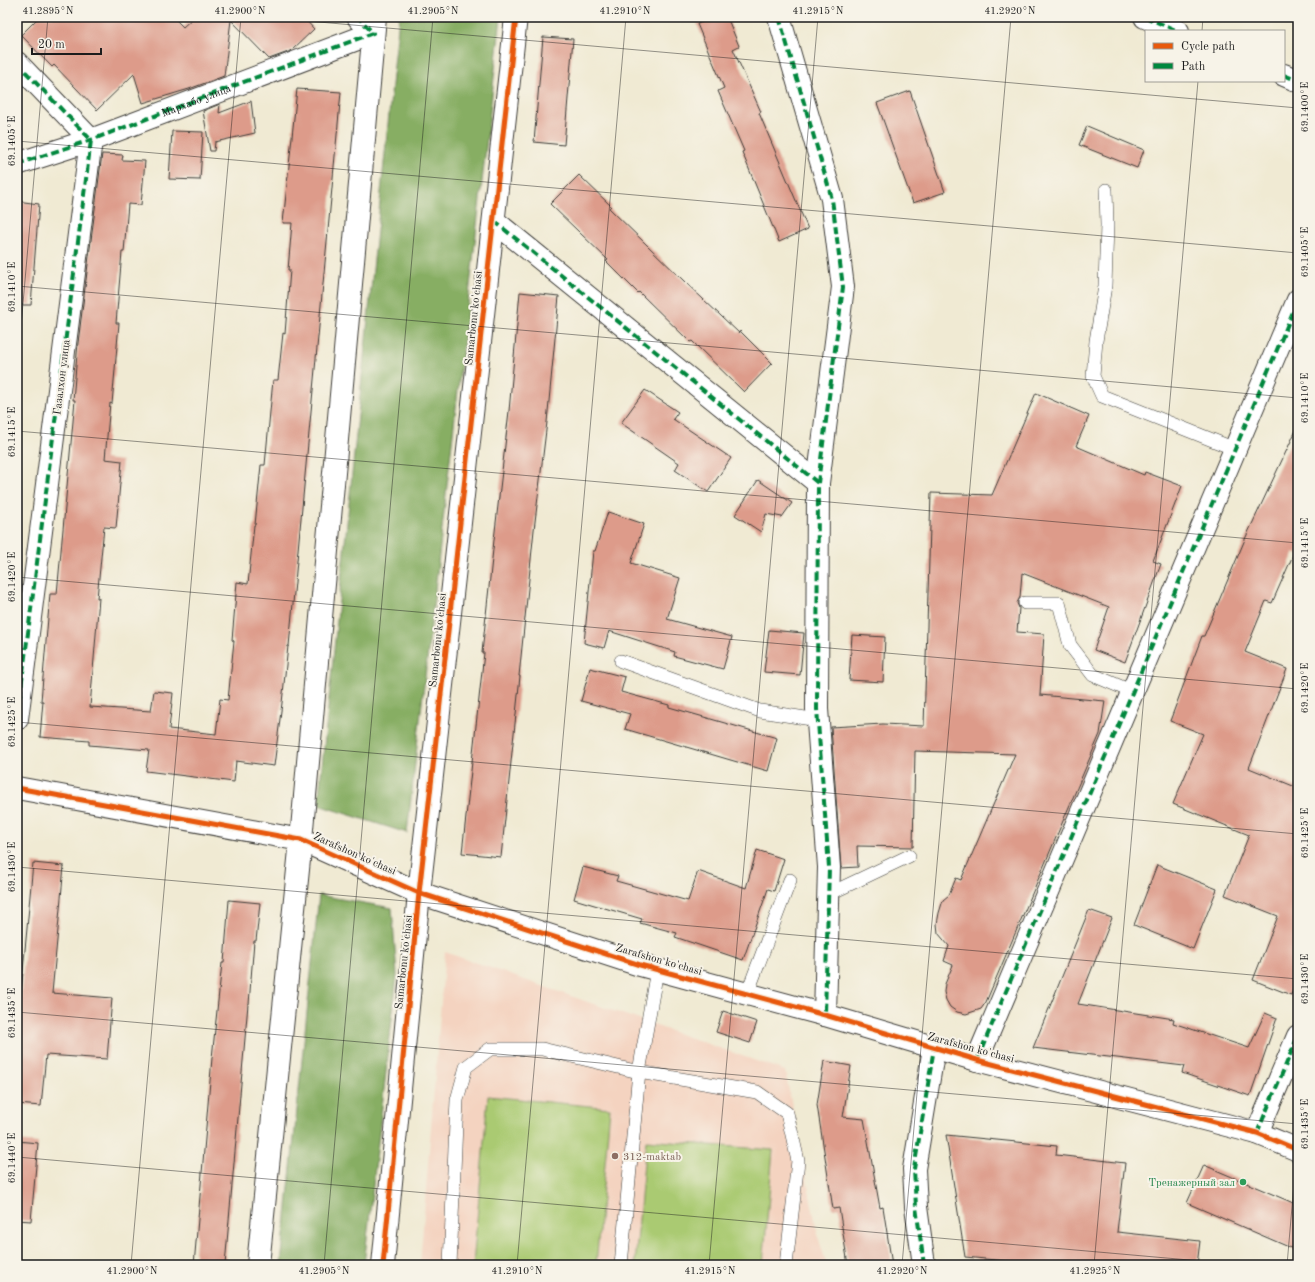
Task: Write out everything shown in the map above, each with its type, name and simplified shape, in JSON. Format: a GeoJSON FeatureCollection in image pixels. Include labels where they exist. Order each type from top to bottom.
{"type":"FeatureCollection","features":[{"type":"Feature","properties":{"kind":"street"},"geometry":{"type":"LineString","coordinates":[[258,1265],[301,840],[374,25],[358,17]]}},
{"type":"Feature","properties":{"kind":"street","name":"Samarbonu ko'chasi"},"geometry":{"type":"LineString","coordinates":[[383,1265],[419,893],[516,17]]}},
{"type":"Feature","properties":{"kind":"street"},"geometry":{"type":"LineString","coordinates":[[779,17],[832,199],[843,287],[818,483],[818,720],[829,867],[825,1015]]}},
{"type":"Feature","properties":{"kind":"street"},"geometry":{"type":"LineString","coordinates":[[1145,17],[1176,30]]}},
{"type":"Feature","properties":{"kind":"street","name":"Мархабо улица"},"geometry":{"type":"LineString","coordinates":[[17,164],[91,140],[374,25]]}},
{"type":"Feature","properties":{"kind":"street"},"geometry":{"type":"LineString","coordinates":[[17,63],[91,140]]}},
{"type":"Feature","properties":{"kind":"street"},"geometry":{"type":"LineString","coordinates":[[1285,75],[1298,81]]}},
{"type":"Feature","properties":{"kind":"street","name":"Газалхон улица"},"geometry":{"type":"LineString","coordinates":[[17,719],[91,140]]}},
{"type":"Feature","properties":{"kind":"street"},"geometry":{"type":"LineString","coordinates":[[494,222],[818,483]]}},
{"type":"Feature","properties":{"kind":"street"},"geometry":{"type":"LineString","coordinates":[[977,1060],[1298,300]]}},
{"type":"Feature","properties":{"kind":"street","name":"Zarafshon ko'chasi"},"geometry":{"type":"LineString","coordinates":[[17,788],[301,840],[419,893],[657,970],[825,1015],[977,1060],[1257,1133],[1298,1150]]}},
{"type":"Feature","properties":{"kind":"street"},"geometry":{"type":"LineString","coordinates":[[1257,1133],[1298,1036]]}},
{"type":"Feature","properties":{"kind":"street"},"geometry":{"type":"LineString","coordinates":[[924,1265],[916,1207],[914,1169],[934,1048]]}},
{"type":"Feature","properties":{"kind":"lane"},"geometry":{"type":"LineString","coordinates":[[1106,190],[1107,225],[1105,286],[1096,341],[1093,376],[1102,396],[1235,449]]}},
{"type":"Feature","properties":{"kind":"lane"},"geometry":{"type":"LineString","coordinates":[[1025,603],[1059,603],[1070,645],[1093,675],[1133,692]]}},
{"type":"Feature","properties":{"kind":"lane"},"geometry":{"type":"LineString","coordinates":[[621,661],[760,711],[818,720]]}},
{"type":"Feature","properties":{"kind":"lane"},"geometry":{"type":"LineString","coordinates":[[828,894],[909,856]]}},
{"type":"Feature","properties":{"kind":"lane"},"geometry":{"type":"LineString","coordinates":[[747,994],[790,880]]}},
{"type":"Feature","properties":{"kind":"lane"},"geometry":{"type":"LineString","coordinates":[[621,1265],[639,1072],[657,970]]}},
{"type":"Feature","properties":{"kind":"lane"},"geometry":{"type":"LineString","coordinates":[[450,1265],[457,1100],[466,1067],[490,1049],[542,1049],[639,1072],[757,1092],[788,1113],[798,1161],[786,1265]]}},
{"type":"Feature","properties":{"kind":"shaded area","name":"312-maktab"},"geometry":{"type":"Polygon","coordinates":[[[445,952],[785,1071],[819,1240],[827,1265],[420,1265],[445,952]]]}},
{"type":"Feature","properties":{"kind":"green space"},"geometry":{"type":"Polygon","coordinates":[[[399,17],[501,17],[407,833],[318,805],[399,17]]]}},
{"type":"Feature","properties":{"kind":"green space"},"geometry":{"type":"Polygon","coordinates":[[[319,895],[392,908],[397,975],[364,1265],[281,1265],[319,895]]]}},
{"type":"Feature","properties":{"kind":"green space"},"geometry":{"type":"Polygon","coordinates":[[[488,1096],[610,1108],[596,1265],[473,1265],[488,1096]]]}},
{"type":"Feature","properties":{"kind":"green space"},"geometry":{"type":"Polygon","coordinates":[[[646,1140],[773,1150],[763,1265],[635,1265],[646,1140]]]}},
{"type":"Feature","properties":{"kind":"building"},"geometry":{"type":"Polygon","coordinates":[[[39,17],[173,17],[183,27],[194,17],[303,17],[314,29],[291,51],[269,59],[231,20],[224,76],[189,89],[143,103],[134,74],[97,110],[54,65],[52,67],[21,35],[39,17]]]}},
{"type":"Feature","properties":{"kind":"building"},"geometry":{"type":"Polygon","coordinates":[[[714,17],[727,17],[739,46],[733,49],[761,112],[759,113],[808,229],[779,242],[742,152],[744,151],[718,91],[724,88],[697,24],[714,17]]]}},
{"type":"Feature","properties":{"kind":"building"},"geometry":{"type":"Polygon","coordinates":[[[543,37],[573,39],[564,145],[534,142],[543,37]]]}},
{"type":"Feature","properties":{"kind":"building"},"geometry":{"type":"Polygon","coordinates":[[[297,89],[341,92],[289,646],[274,766],[236,761],[234,782],[146,771],[149,750],[89,745],[89,741],[40,737],[43,701],[41,701],[50,594],[57,594],[75,400],[73,400],[78,343],[102,154],[123,155],[122,160],[145,161],[141,205],[128,204],[124,252],[122,252],[116,323],[119,323],[112,404],[110,403],[105,459],[122,461],[116,528],[104,527],[97,598],[99,598],[90,707],[151,711],[154,691],[173,693],[169,729],[216,734],[220,699],[228,700],[234,641],[232,640],[237,582],[248,584],[261,465],[265,465],[273,380],[278,380],[283,333],[285,334],[292,223],[283,223],[297,89]]]}},
{"type":"Feature","properties":{"kind":"building"},"geometry":{"type":"Polygon","coordinates":[[[910,91],[945,192],[913,203],[877,103],[910,91]]]}},
{"type":"Feature","properties":{"kind":"building"},"geometry":{"type":"Polygon","coordinates":[[[251,101],[255,133],[215,142],[214,151],[210,151],[203,111],[220,104],[219,113],[251,101]]]}},
{"type":"Feature","properties":{"kind":"building"},"geometry":{"type":"Polygon","coordinates":[[[1087,126],[1144,150],[1137,168],[1079,145],[1087,126]]]}},
{"type":"Feature","properties":{"kind":"building"},"geometry":{"type":"Polygon","coordinates":[[[172,131],[203,132],[200,180],[169,179],[172,131]]]}},
{"type":"Feature","properties":{"kind":"building"},"geometry":{"type":"Polygon","coordinates":[[[579,175],[611,206],[609,208],[685,282],[739,333],[740,331],[772,363],[744,392],[692,341],[690,342],[639,292],[638,293],[606,261],[608,260],[550,204],[579,175]]]}},
{"type":"Feature","properties":{"kind":"building"},"geometry":{"type":"Polygon","coordinates":[[[17,201],[39,204],[31,305],[17,305],[17,201]]]}},
{"type":"Feature","properties":{"kind":"building"},"geometry":{"type":"Polygon","coordinates":[[[520,292],[559,296],[501,857],[462,853],[484,653],[482,653],[509,411],[520,292]]]}},
{"type":"Feature","properties":{"kind":"building"},"geometry":{"type":"Polygon","coordinates":[[[645,390],[678,412],[673,419],[731,458],[708,492],[675,470],[679,463],[621,423],[645,390]]]}},
{"type":"Feature","properties":{"kind":"building"},"geometry":{"type":"Polygon","coordinates":[[[1036,393],[1089,416],[1076,446],[1144,475],[1145,472],[1182,486],[1153,561],[1161,564],[1125,662],[1094,650],[1109,607],[1022,573],[1020,597],[1017,603],[1019,608],[1017,632],[1044,634],[1040,695],[1105,701],[1100,734],[986,1002],[981,1009],[966,1014],[957,1012],[950,1007],[946,1000],[944,992],[945,984],[953,965],[944,961],[949,946],[938,933],[937,924],[939,913],[943,900],[949,895],[956,878],[961,880],[1015,754],[915,751],[913,847],[857,846],[858,867],[841,868],[831,727],[883,724],[924,726],[931,493],[992,495],[1036,393]]]}},
{"type":"Feature","properties":{"kind":"building"},"geometry":{"type":"Polygon","coordinates":[[[1298,426],[1298,555],[1294,553],[1272,603],[1266,601],[1245,652],[1287,669],[1249,768],[1298,788],[1298,978],[1291,995],[1253,980],[1278,916],[1225,895],[1249,835],[1173,804],[1203,734],[1170,721],[1202,636],[1204,636],[1246,537],[1298,426]]]}},
{"type":"Feature","properties":{"kind":"building"},"geometry":{"type":"Polygon","coordinates":[[[758,480],[792,503],[782,517],[766,514],[761,532],[735,515],[758,480]]]}},
{"type":"Feature","properties":{"kind":"building"},"geometry":{"type":"Polygon","coordinates":[[[608,512],[644,524],[631,563],[680,578],[667,619],[732,637],[723,669],[674,656],[675,652],[609,631],[604,648],[584,643],[593,551],[595,551],[608,512]]]}},
{"type":"Feature","properties":{"kind":"building"},"geometry":{"type":"Polygon","coordinates":[[[769,630],[804,633],[800,675],[764,672],[769,630]]]}},
{"type":"Feature","properties":{"kind":"building"},"geometry":{"type":"Polygon","coordinates":[[[852,635],[885,637],[883,682],[849,680],[852,635]]]}},
{"type":"Feature","properties":{"kind":"building"},"geometry":{"type":"Polygon","coordinates":[[[590,668],[625,677],[621,692],[777,738],[768,771],[625,729],[630,714],[581,701],[590,668]]]}},
{"type":"Feature","properties":{"kind":"building"},"geometry":{"type":"Polygon","coordinates":[[[757,850],[784,859],[774,891],[768,889],[743,960],[675,937],[677,933],[640,923],[642,919],[574,899],[583,867],[618,876],[616,881],[688,901],[698,871],[746,888],[757,850]]]}},
{"type":"Feature","properties":{"kind":"building"},"geometry":{"type":"Polygon","coordinates":[[[33,863],[64,866],[52,993],[112,998],[107,1059],[46,1055],[41,1106],[17,1104],[17,1037],[33,863]]]}},
{"type":"Feature","properties":{"kind":"building"},"geometry":{"type":"Polygon","coordinates":[[[1157,865],[1217,889],[1193,949],[1134,925],[1157,865]]]}},
{"type":"Feature","properties":{"kind":"building"},"geometry":{"type":"Polygon","coordinates":[[[229,900],[260,903],[256,941],[254,941],[225,1265],[194,1265],[212,1058],[222,963],[224,963],[229,900]]]}},
{"type":"Feature","properties":{"kind":"building"},"geometry":{"type":"Polygon","coordinates":[[[1089,910],[1112,918],[1078,1004],[1174,1019],[1173,1023],[1249,1048],[1265,1013],[1277,1018],[1250,1096],[1182,1073],[1184,1066],[1033,1048],[1089,910]]]}},
{"type":"Feature","properties":{"kind":"building"},"geometry":{"type":"Polygon","coordinates":[[[723,1011],[757,1022],[750,1043],[716,1032],[723,1011]]]}},
{"type":"Feature","properties":{"kind":"building"},"geometry":{"type":"Polygon","coordinates":[[[824,1061],[851,1066],[843,1117],[864,1119],[880,1208],[883,1207],[892,1265],[848,1265],[839,1208],[833,1209],[817,1105],[824,1061]]]}},
{"type":"Feature","properties":{"kind":"building"},"geometry":{"type":"Polygon","coordinates":[[[946,1135],[1057,1146],[1056,1155],[1125,1163],[1117,1232],[1200,1241],[1197,1265],[1046,1265],[965,1257],[946,1135]]]}},
{"type":"Feature","properties":{"kind":"building"},"geometry":{"type":"Polygon","coordinates":[[[17,1141],[38,1143],[31,1221],[17,1220],[17,1141]]]}},
{"type":"Feature","properties":{"kind":"building"},"geometry":{"type":"Polygon","coordinates":[[[1204,1165],[1298,1205],[1298,1251],[1187,1203],[1204,1165]]]}},
{"type":"Feature","properties":{"kind":"marked path"},"geometry":{"type":"LineString","coordinates":[[17,164],[91,140],[373,33],[358,17]]}},
{"type":"Feature","properties":{"kind":"marked path"},"geometry":{"type":"LineString","coordinates":[[779,17],[832,199],[843,287],[818,483],[817,709],[829,867],[825,1015]]}},
{"type":"Feature","properties":{"kind":"marked path"},"geometry":{"type":"LineString","coordinates":[[1145,17],[1176,30]]}},
{"type":"Feature","properties":{"kind":"marked path"},"geometry":{"type":"LineString","coordinates":[[17,63],[91,140],[17,719]]}},
{"type":"Feature","properties":{"kind":"marked path"},"geometry":{"type":"LineString","coordinates":[[1285,75],[1298,81]]}},
{"type":"Feature","properties":{"kind":"marked path"},"geometry":{"type":"LineString","coordinates":[[494,221],[818,483]]}},
{"type":"Feature","properties":{"kind":"marked path"},"geometry":{"type":"LineString","coordinates":[[977,1060],[1298,300]]}},
{"type":"Feature","properties":{"kind":"marked path"},"geometry":{"type":"LineString","coordinates":[[1257,1133],[1298,1036]]}},
{"type":"Feature","properties":{"kind":"marked path"},"geometry":{"type":"LineString","coordinates":[[924,1265],[916,1207],[914,1169],[934,1048]]}},
{"type":"Feature","properties":{"kind":"cycle path"},"geometry":{"type":"LineString","coordinates":[[383,1265],[419,893],[516,17]]}},
{"type":"Feature","properties":{"kind":"cycle path"},"geometry":{"type":"LineString","coordinates":[[17,788],[301,840],[419,893],[640,965],[825,1015],[977,1060],[1257,1133],[1298,1150]]}},
{"type":"Feature","properties":{"kind":"place","name":"312-maktab"},"geometry":{"type":"Point","coordinates":[615,1156]}},
{"type":"Feature","properties":{"kind":"place","name":"Тренажерный зал"},"geometry":{"type":"Point","coordinates":[1243,1182]}}]}
